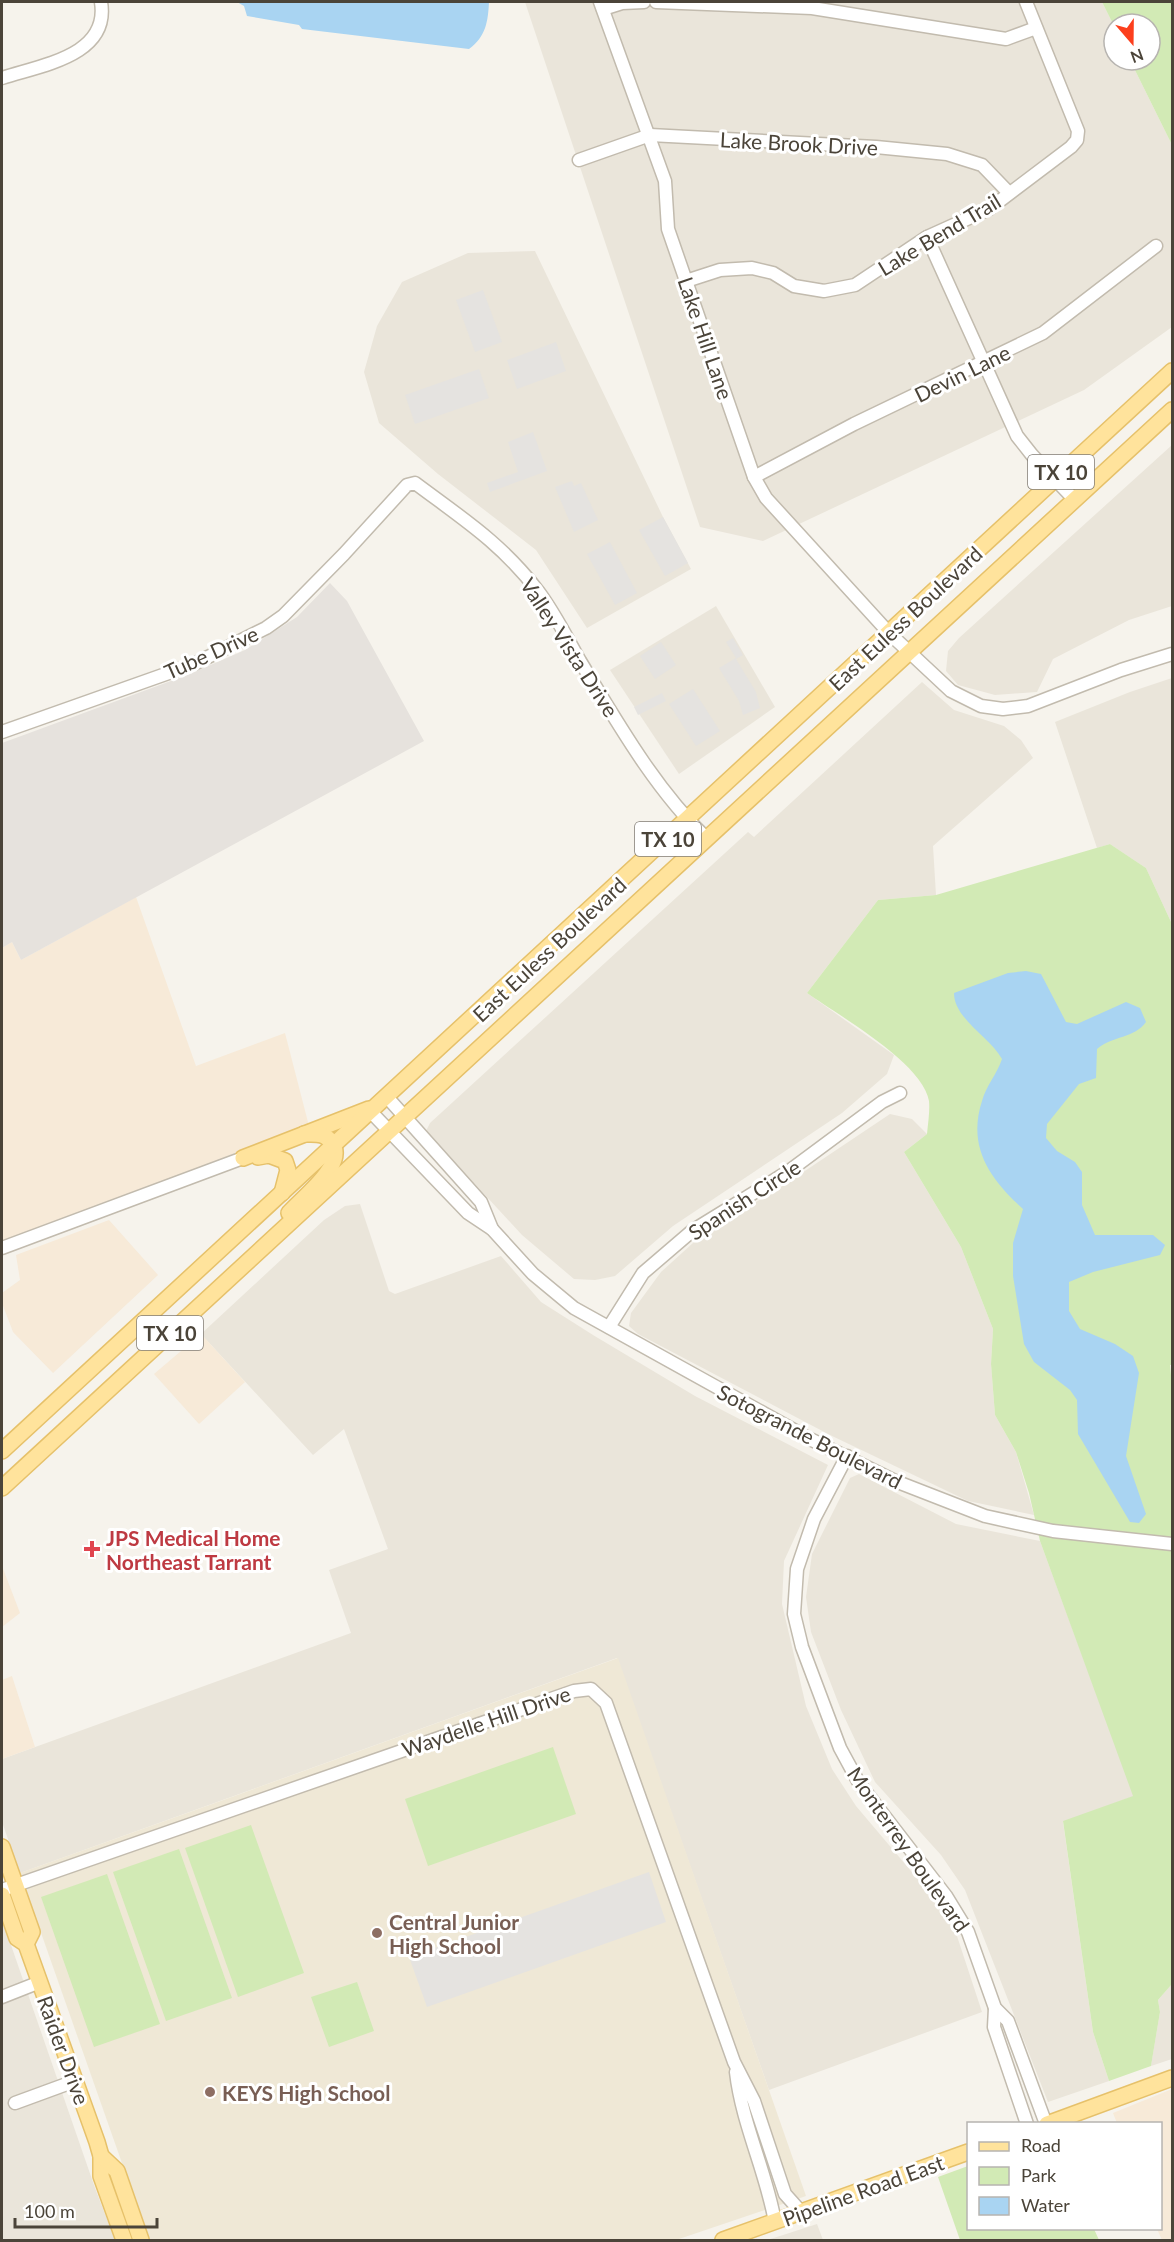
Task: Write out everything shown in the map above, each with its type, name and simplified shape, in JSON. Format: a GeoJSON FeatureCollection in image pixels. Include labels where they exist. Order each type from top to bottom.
{"type":"FeatureCollection","features":[{"type":"Feature","properties":{"kind":"main road","name":"East Euless Boulevard"},"geometry":{"type":"LineString","coordinates":[[2,1451],[890,634],[1054,478],[1173,371]]}},
{"type":"Feature","properties":{"kind":"main road","name":"East Euless Boulevard"},"geometry":{"type":"LineString","coordinates":[[2,1488],[1173,410]]}},
{"type":"Feature","properties":{"kind":"main road"},"geometry":{"type":"LineString","coordinates":[[243,1158],[379,1105]]}},
{"type":"Feature","properties":{"kind":"main road"},"geometry":{"type":"LineString","coordinates":[[260,1251],[281,1221],[330,1171],[335,1161],[334,1146],[321,1134],[304,1134]]}},
{"type":"Feature","properties":{"kind":"main road"},"geometry":{"type":"LineString","coordinates":[[243,1158],[269,1155],[285,1161],[288,1170],[282,1193]]}},
{"type":"Feature","properties":{"kind":"main road"},"geometry":{"type":"LineString","coordinates":[[117,1344],[136,1365]]}},
{"type":"Feature","properties":{"kind":"main road","name":"Raider Drive"},"geometry":{"type":"LineString","coordinates":[[2,1847],[6,1890],[32,1932],[26,1944],[102,2156],[101,2176],[124,2241]]}},
{"type":"Feature","properties":{"kind":"main road"},"geometry":{"type":"LineString","coordinates":[[1052,2122],[1173,2078]]}},
{"type":"Feature","properties":{"kind":"main road","name":"Pipeline Road East"},"geometry":{"type":"LineString","coordinates":[[723,2241],[745,2237],[776,2222],[967,2153]]}},
{"type":"Feature","properties":{"kind":"main road","name":"Raider Drive"},"geometry":{"type":"LineString","coordinates":[[102,2156],[117,2171],[141,2241]]}},
{"type":"Feature","properties":{"kind":"street"},"geometry":{"type":"LineString","coordinates":[[2,78],[74,53],[90,44],[96,35],[102,15],[101,2]]}},
{"type":"Feature","properties":{"kind":"street"},"geometry":{"type":"LineString","coordinates":[[602,5],[644,2]]}},
{"type":"Feature","properties":{"kind":"street"},"geometry":{"type":"LineString","coordinates":[[656,2],[812,8],[1006,39],[1036,28],[1026,2]]}},
{"type":"Feature","properties":{"kind":"street","name":"Lake Hill Lane"},"geometry":{"type":"LineString","coordinates":[[602,5],[665,181],[668,229],[754,477],[766,498],[890,634],[964,699],[981,706],[1003,709],[1028,706],[1121,670],[1173,654]]}},
{"type":"Feature","properties":{"kind":"street","name":"Lake Bend Trail"},"geometry":{"type":"LineString","coordinates":[[686,281],[720,270],[752,268],[772,273],[794,286],[824,291],[855,285],[927,237],[990,209],[1077,140],[1078,131],[1036,28]]}},
{"type":"Feature","properties":{"kind":"street","name":"Lake Brook Drive"},"geometry":{"type":"LineString","coordinates":[[579,160],[650,135],[876,147],[946,154],[982,165],[1009,193]]}},
{"type":"Feature","properties":{"kind":"street"},"geometry":{"type":"LineString","coordinates":[[927,237],[1017,436],[1075,500]]}},
{"type":"Feature","properties":{"kind":"street","name":"Devin Lane"},"geometry":{"type":"LineString","coordinates":[[754,477],[802,454],[854,424],[984,364],[1043,333],[1156,246]]}},
{"type":"Feature","properties":{"kind":"street","name":"Valley Vista Drive"},"geometry":{"type":"LineString","coordinates":[[407,485],[415,483],[475,525],[540,593],[609,709],[687,820],[706,839]]}},
{"type":"Feature","properties":{"kind":"street","name":"Tube Drive"},"geometry":{"type":"LineString","coordinates":[[2,732],[194,664],[266,628],[283,616],[407,485]]}},
{"type":"Feature","properties":{"kind":"street","name":"Spanish Circle"},"geometry":{"type":"LineString","coordinates":[[609,1328],[643,1273],[692,1231],[789,1171],[882,1102],[900,1093]]}},
{"type":"Feature","properties":{"kind":"street","name":"Sotogrande Boulevard"},"geometry":{"type":"LineString","coordinates":[[379,1105],[404,1119],[481,1202],[492,1229]]}},
{"type":"Feature","properties":{"kind":"street","name":"Sotogrande Boulevard"},"geometry":{"type":"LineString","coordinates":[[379,1105],[390,1132],[468,1213],[492,1229],[541,1281],[574,1308],[609,1328],[810,1439],[895,1481],[985,1516],[1033,1527],[1173,1544]]}},
{"type":"Feature","properties":{"kind":"street"},"geometry":{"type":"LineString","coordinates":[[2,1248],[243,1158]]}},
{"type":"Feature","properties":{"kind":"street","name":"Monterrey Boulevard"},"geometry":{"type":"LineString","coordinates":[[847,1456],[814,1519],[797,1569],[793,1594],[797,1631],[813,1681],[840,1748],[859,1782],[946,1896],[968,1932],[995,2008],[994,2026],[1026,2122]]}},
{"type":"Feature","properties":{"kind":"street","name":"Waydelle Hill Drive"},"geometry":{"type":"LineString","coordinates":[[6,1890],[574,1690],[591,1689],[606,1703],[734,2062],[754,2101],[785,2194],[802,2213]]}},
{"type":"Feature","properties":{"kind":"street"},"geometry":{"type":"LineString","coordinates":[[2,1996],[40,1982]]}},
{"type":"Feature","properties":{"kind":"street","name":"Monterrey Boulevard"},"geometry":{"type":"LineString","coordinates":[[995,2008],[1008,2021],[1045,2122]]}},
{"type":"Feature","properties":{"kind":"street","name":"Waydelle Hill Drive"},"geometry":{"type":"LineString","coordinates":[[734,2062],[740,2105],[771,2197],[776,2222]]}},
{"type":"Feature","properties":{"kind":"street"},"geometry":{"type":"LineString","coordinates":[[15,2103],[75,2081]]}},
{"type":"Feature","properties":{"kind":"shaded area"},"geometry":{"type":"Polygon","coordinates":[[[525,2],[1102,2],[1107,12],[1102,12],[1102,72],[1136,72],[1172,145],[1172,327],[1084,390],[763,541],[700,527],[525,2]]]}},
{"type":"Feature","properties":{"kind":"shaded area"},"geometry":{"type":"Polygon","coordinates":[[[535,251],[663,517],[691,569],[587,628],[536,550],[438,474],[379,423],[364,372],[377,326],[402,282],[468,253],[535,251]]]}},
{"type":"Feature","properties":{"kind":"shaded area"},"geometry":{"type":"Polygon","coordinates":[[[483,290],[502,342],[475,352],[456,300],[483,290]]]}},
{"type":"Feature","properties":{"kind":"shaded area"},"geometry":{"type":"Polygon","coordinates":[[[556,342],[566,371],[517,389],[507,360],[556,342]]]}},
{"type":"Feature","properties":{"kind":"shaded area"},"geometry":{"type":"Polygon","coordinates":[[[479,369],[489,398],[415,424],[405,395],[479,369]]]}},
{"type":"Feature","properties":{"kind":"shaded area"},"geometry":{"type":"Polygon","coordinates":[[[533,432],[547,471],[490,492],[487,483],[518,472],[508,442],[533,432]]]}},
{"type":"Feature","properties":{"kind":"shaded area"},"geometry":{"type":"Polygon","coordinates":[[[1172,445],[1172,606],[1129,620],[1053,659],[1037,692],[995,695],[958,685],[946,671],[948,651],[959,638],[1172,445]]]}},
{"type":"Feature","properties":{"kind":"shaded area"},"geometry":{"type":"Polygon","coordinates":[[[572,481],[574,486],[581,483],[598,520],[574,532],[555,487],[572,481]]]}},
{"type":"Feature","properties":{"kind":"shaded area"},"geometry":{"type":"Polygon","coordinates":[[[663,517],[688,563],[665,576],[639,530],[663,517]]]}},
{"type":"Feature","properties":{"kind":"shaded area"},"geometry":{"type":"Polygon","coordinates":[[[610,542],[637,593],[615,605],[587,554],[610,542]]]}},
{"type":"Feature","properties":{"kind":"shaded area"},"geometry":{"type":"Polygon","coordinates":[[[330,583],[347,601],[424,741],[21,960],[12,942],[2,948],[2,743],[190,674],[245,650],[297,617],[330,583]]]}},
{"type":"Feature","properties":{"kind":"shaded area"},"geometry":{"type":"Polygon","coordinates":[[[716,606],[775,707],[679,774],[610,670],[716,606]]]}},
{"type":"Feature","properties":{"kind":"shaded area"},"geometry":{"type":"Polygon","coordinates":[[[733,638],[743,655],[736,659],[756,692],[760,708],[743,715],[739,701],[719,668],[736,658],[726,642],[733,638]]]}},
{"type":"Feature","properties":{"kind":"shaded area"},"geometry":{"type":"Polygon","coordinates":[[[661,642],[676,665],[655,679],[640,656],[661,642]]]}},
{"type":"Feature","properties":{"kind":"shaded area"},"geometry":{"type":"Polygon","coordinates":[[[1172,678],[1172,924],[1146,868],[1110,844],[1097,848],[1055,722],[1172,678]]]}},
{"type":"Feature","properties":{"kind":"shaded area"},"geometry":{"type":"Polygon","coordinates":[[[922,682],[954,710],[1004,726],[1021,740],[1033,758],[933,846],[936,895],[878,900],[807,993],[894,1055],[887,1074],[842,1113],[673,1226],[615,1276],[595,1280],[574,1279],[522,1235],[426,1131],[430,1123],[748,832],[754,837],[922,682]]]}},
{"type":"Feature","properties":{"kind":"shaded area"},"geometry":{"type":"Polygon","coordinates":[[[693,689],[720,731],[696,746],[669,704],[693,689]]]}},
{"type":"Feature","properties":{"kind":"shaded area"},"geometry":{"type":"Polygon","coordinates":[[[662,693],[666,701],[638,715],[634,707],[662,693]]]}},
{"type":"Feature","properties":{"kind":"shaded area"},"geometry":{"type":"Polygon","coordinates":[[[136,897],[196,1066],[285,1033],[309,1126],[2,1242],[2,948],[12,942],[21,960],[136,897]]]}},
{"type":"Feature","properties":{"kind":"shaded area"},"geometry":{"type":"Polygon","coordinates":[[[890,1114],[912,1119],[927,1134],[904,1152],[961,1247],[993,1329],[991,1364],[995,1415],[1016,1452],[1034,1515],[968,1501],[830,1435],[638,1334],[629,1326],[631,1313],[661,1272],[704,1233],[778,1189],[890,1114]]]}},
{"type":"Feature","properties":{"kind":"shaded area"},"geometry":{"type":"Polygon","coordinates":[[[360,1204],[389,1291],[395,1294],[501,1256],[541,1302],[695,1396],[828,1465],[784,1561],[782,1604],[806,1706],[832,1769],[856,1806],[938,1903],[956,1933],[982,2012],[769,2090],[617,1658],[20,1873],[2,1822],[2,1759],[351,1633],[329,1570],[388,1549],[344,1429],[313,1455],[201,1334],[324,1220],[345,1206],[360,1204]]]}},
{"type":"Feature","properties":{"kind":"shaded area"},"geometry":{"type":"Polygon","coordinates":[[[109,1220],[158,1275],[53,1373],[13,1332],[2,1303],[2,1293],[20,1280],[16,1255],[109,1220]]]}},
{"type":"Feature","properties":{"kind":"shaded area"},"geometry":{"type":"Polygon","coordinates":[[[201,1334],[245,1382],[199,1424],[154,1374],[201,1334]]]}},
{"type":"Feature","properties":{"kind":"shaded area"},"geometry":{"type":"Polygon","coordinates":[[[859,1474],[956,1524],[1040,1541],[1134,1796],[1063,1822],[1093,2032],[1109,2081],[1048,2102],[965,1890],[941,1855],[875,1782],[841,1710],[811,1632],[806,1597],[812,1554],[850,1478],[859,1474]]]}},
{"type":"Feature","properties":{"kind":"shaded area"},"geometry":{"type":"Polygon","coordinates":[[[2,1566],[20,1613],[2,1627],[2,1566]]]}},
{"type":"Feature","properties":{"kind":"shaded area","name":"Central Junior High School"},"geometry":{"type":"Polygon","coordinates":[[[618,1658],[806,2196],[676,2240],[149,2240],[20,1873],[618,1658]]]}},
{"type":"Feature","properties":{"kind":"shaded area"},"geometry":{"type":"Polygon","coordinates":[[[12,1676],[35,1747],[2,1759],[2,1680],[12,1676]]]}},
{"type":"Feature","properties":{"kind":"shaded area"},"geometry":{"type":"Polygon","coordinates":[[[649,1872],[666,1922],[427,2007],[409,1957],[649,1872]]]}},
{"type":"Feature","properties":{"kind":"shaded area"},"geometry":{"type":"Polygon","coordinates":[[[2,1919],[95,2188],[115,2240],[2,2240],[2,1919]]]}},
{"type":"Feature","properties":{"kind":"shaded area"},"geometry":{"type":"Polygon","coordinates":[[[1172,1984],[1172,2059],[1151,2066],[1160,2012],[1158,2000],[1172,1984]]]}},
{"type":"Feature","properties":{"kind":"shaded area"},"geometry":{"type":"Polygon","coordinates":[[[1172,2089],[1172,2240],[1162,2240],[1157,2230],[1162,2230],[1162,2122],[1117,2122],[1113,2113],[1172,2089]]]}},
{"type":"Feature","properties":{"kind":"shaded area"},"geometry":{"type":"Polygon","coordinates":[[[817,2224],[823,2240],[767,2240],[780,2236],[817,2224]]]}},
{"type":"Feature","properties":{"kind":"green space"},"geometry":{"type":"Polygon","coordinates":[[[1102,2],[1172,2],[1172,145],[1136,72],[1162,72],[1162,12],[1107,12],[1102,2]]]}},
{"type":"Feature","properties":{"kind":"green space"},"geometry":{"type":"Polygon","coordinates":[[[1110,844],[1146,868],[1172,924],[1172,1365],[1170,1365],[1172,1385],[1172,1984],[1158,2000],[1160,2012],[1151,2066],[1109,2081],[1093,2032],[1063,1821],[1133,1796],[1040,1541],[1029,1493],[1016,1452],[995,1415],[991,1364],[993,1329],[961,1247],[904,1152],[927,1134],[929,1101],[923,1086],[912,1071],[896,1056],[807,993],[878,900],[936,895],[1110,844]]]}},
{"type":"Feature","properties":{"kind":"green space"},"geometry":{"type":"Polygon","coordinates":[[[553,1747],[576,1814],[428,1866],[405,1799],[553,1747]]]}},
{"type":"Feature","properties":{"kind":"green space"},"geometry":{"type":"Polygon","coordinates":[[[251,1825],[304,1973],[238,1997],[185,1848],[251,1825]]]}},
{"type":"Feature","properties":{"kind":"green space"},"geometry":{"type":"Polygon","coordinates":[[[179,1849],[232,1998],[166,2021],[113,1872],[179,1849]]]}},
{"type":"Feature","properties":{"kind":"green space"},"geometry":{"type":"Polygon","coordinates":[[[107,1874],[160,2024],[94,2047],[41,1897],[107,1874]]]}},
{"type":"Feature","properties":{"kind":"green space"},"geometry":{"type":"Polygon","coordinates":[[[357,1982],[374,2031],[329,2047],[311,1997],[357,1982]]]}},
{"type":"Feature","properties":{"kind":"green space"},"geometry":{"type":"Polygon","coordinates":[[[967,2166],[967,2230],[1094,2230],[1099,2240],[960,2240],[938,2177],[967,2166]]]}},
{"type":"Feature","properties":{"kind":"water"},"geometry":{"type":"Polygon","coordinates":[[[237,2],[489,2],[483,34],[469,49],[302,29],[299,25],[247,16],[244,6],[237,2]]]}},
{"type":"Feature","properties":{"kind":"water"},"geometry":{"type":"Polygon","coordinates":[[[1026,971],[1041,974],[1066,1022],[1077,1024],[1126,1002],[1140,1008],[1146,1022],[1136,1031],[1097,1049],[1096,1078],[1079,1084],[1047,1124],[1046,1138],[1057,1151],[1075,1162],[1082,1172],[1082,1205],[1095,1235],[1153,1235],[1165,1245],[1160,1255],[1093,1272],[1069,1282],[1069,1311],[1080,1329],[1115,1344],[1133,1356],[1139,1373],[1126,1456],[1146,1514],[1139,1523],[1130,1522],[1078,1434],[1077,1400],[1070,1390],[1034,1362],[1024,1344],[1013,1276],[1013,1243],[1023,1209],[1001,1186],[984,1161],[977,1133],[982,1101],[1002,1059],[966,1020],[956,1002],[954,993],[1008,973],[1026,971]]]}},
{"type":"Feature","properties":{"kind":"place","name":"JPS Medical Home Northeast Tarrant"},"geometry":{"type":"Point","coordinates":[92,1549]}},
{"type":"Feature","properties":{"kind":"place","name":"Central Junior High School"},"geometry":{"type":"Point","coordinates":[377,1933]}},
{"type":"Feature","properties":{"kind":"place","name":"KEYS High School"},"geometry":{"type":"Point","coordinates":[210,2092]}}]}
